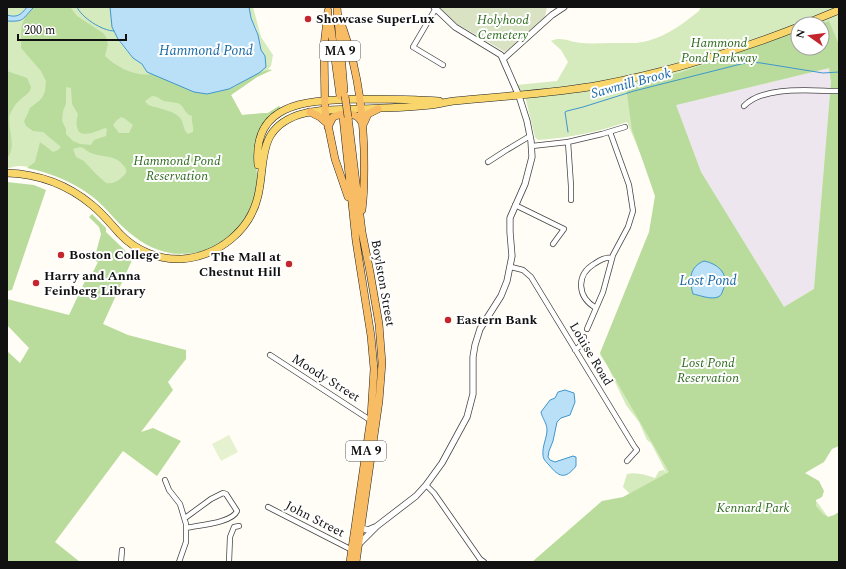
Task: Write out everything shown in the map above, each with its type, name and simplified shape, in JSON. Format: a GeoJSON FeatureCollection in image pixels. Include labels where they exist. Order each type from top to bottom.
{"type":"FeatureCollection","features":[{"type":"Feature","properties":{"kind":"highway","name":"Boylston Street"},"geometry":{"type":"LineString","coordinates":[[328,9],[343,96]]}},
{"type":"Feature","properties":{"kind":"highway"},"geometry":{"type":"LineString","coordinates":[[328,9],[324,46],[325,110],[334,154],[357,221]]}},
{"type":"Feature","properties":{"kind":"highway","name":"Boylston Street"},"geometry":{"type":"LineString","coordinates":[[337,10],[345,117],[373,357],[374,389],[351,561]]}},
{"type":"Feature","properties":{"kind":"highway"},"geometry":{"type":"LineString","coordinates":[[337,10],[351,49],[362,109],[365,182],[357,221]]}},
{"type":"Feature","properties":{"kind":"highway"},"geometry":{"type":"LineString","coordinates":[[363,128],[368,114],[378,109]]}},
{"type":"Feature","properties":{"kind":"highway"},"geometry":{"type":"LineString","coordinates":[[310,112],[320,117],[328,126]]}},
{"type":"Feature","properties":{"kind":"highway"},"geometry":{"type":"LineString","coordinates":[[328,126],[335,116],[350,114],[355,115],[360,119],[363,128]]}},
{"type":"Feature","properties":{"kind":"highway","name":"Boylston Street"},"geometry":{"type":"LineString","coordinates":[[351,561],[359,544],[379,401],[382,363],[379,324],[357,221]]}},
{"type":"Feature","properties":{"kind":"main road"},"geometry":{"type":"LineString","coordinates":[[824,16],[839,10]]}},
{"type":"Feature","properties":{"kind":"main road"},"geometry":{"type":"LineString","coordinates":[[7,173],[39,178],[72,191],[95,207],[133,246],[152,254],[175,259],[193,257],[220,248],[233,238],[246,224],[257,201],[266,144],[278,127],[289,119],[310,112],[325,110],[378,109],[429,105],[518,96],[599,85],[728,53],[790,30]]}},
{"type":"Feature","properties":{"kind":"main road"},"geometry":{"type":"LineString","coordinates":[[260,182],[258,160],[259,145],[262,134],[271,120],[292,106],[325,100],[361,99],[451,102]]}},
{"type":"Feature","properties":{"kind":"street"},"geometry":{"type":"LineString","coordinates":[[503,59],[552,15],[564,7]]}},
{"type":"Feature","properties":{"kind":"street"},"geometry":{"type":"LineString","coordinates":[[359,544],[377,526],[416,496],[426,485],[442,463],[467,417],[473,394],[473,357],[476,339],[483,324],[503,291],[511,267],[512,250],[510,222],[515,206],[525,184],[532,157],[532,146],[527,121],[503,59],[497,53],[455,27],[435,8],[413,47],[443,65]]}},
{"type":"Feature","properties":{"kind":"street"},"geometry":{"type":"LineString","coordinates":[[744,106],[752,99],[775,92],[839,91]]}},
{"type":"Feature","properties":{"kind":"street"},"geometry":{"type":"LineString","coordinates":[[532,146],[568,142],[625,128]]}},
{"type":"Feature","properties":{"kind":"street"},"geometry":{"type":"LineString","coordinates":[[587,329],[605,286],[612,258],[632,216],[633,206],[627,178],[610,132]]}},
{"type":"Feature","properties":{"kind":"street"},"geometry":{"type":"LineString","coordinates":[[488,162],[530,136]]}},
{"type":"Feature","properties":{"kind":"street"},"geometry":{"type":"LineString","coordinates":[[568,142],[571,200]]}},
{"type":"Feature","properties":{"kind":"street"},"geometry":{"type":"LineString","coordinates":[[515,206],[564,230],[553,244]]}},
{"type":"Feature","properties":{"kind":"street"},"geometry":{"type":"LineString","coordinates":[[596,308],[588,302],[583,293],[581,288],[581,278],[586,270],[603,258],[612,258]]}},
{"type":"Feature","properties":{"kind":"street","name":"Louise Road"},"geometry":{"type":"LineString","coordinates":[[511,267],[523,270],[532,278],[636,450],[627,461]]}},
{"type":"Feature","properties":{"kind":"street"},"geometry":{"type":"LineString","coordinates":[[575,350],[580,346],[584,337]]}},
{"type":"Feature","properties":{"kind":"street","name":"Moody Street"},"geometry":{"type":"LineString","coordinates":[[270,355],[370,420]]}},
{"type":"Feature","properties":{"kind":"street"},"geometry":{"type":"LineString","coordinates":[[165,480],[169,490],[180,504],[185,518],[186,542],[179,562]]}},
{"type":"Feature","properties":{"kind":"street"},"geometry":{"type":"LineString","coordinates":[[426,485],[434,493],[480,559],[484,562]]}},
{"type":"Feature","properties":{"kind":"street"},"geometry":{"type":"LineString","coordinates":[[185,518],[211,499],[223,493],[226,494],[237,511],[235,514],[224,520],[186,528]]}},
{"type":"Feature","properties":{"kind":"street","name":"John Street"},"geometry":{"type":"LineString","coordinates":[[268,507],[352,550]]}},
{"type":"Feature","properties":{"kind":"street"},"geometry":{"type":"LineString","coordinates":[[229,562],[231,532],[234,527],[239,526]]}},
{"type":"Feature","properties":{"kind":"street"},"geometry":{"type":"LineString","coordinates":[[361,528],[369,530],[377,526]]}},
{"type":"Feature","properties":{"kind":"street"},"geometry":{"type":"LineString","coordinates":[[121,562],[122,550]]}},
{"type":"Feature","properties":{"kind":"shaded area"},"geometry":{"type":"Polygon","coordinates":[[[829,68],[831,82],[814,289],[784,307],[701,172],[675,105],[829,68]]]}},
{"type":"Feature","properties":{"kind":"green space","name":"Hammond Pond Reservation"},"geometry":{"type":"Polygon","coordinates":[[[7,7],[110,7],[112,27],[120,43],[133,58],[140,62],[147,72],[164,80],[234,87],[244,80],[263,53],[260,47],[257,31],[251,18],[249,7],[253,7],[261,37],[273,55],[271,66],[268,69],[272,70],[257,77],[231,95],[242,115],[268,113],[279,106],[274,113],[256,157],[257,179],[180,255],[165,252],[143,243],[100,202],[62,178],[29,167],[19,166],[7,168],[7,7]]]}},
{"type":"Feature","properties":{"kind":"green space","name":"Hammond Pond Reservation"},"geometry":{"type":"Polygon","coordinates":[[[34,7],[70,7],[77,16],[103,33],[108,44],[105,56],[115,64],[133,73],[146,75],[152,74],[199,93],[212,93],[226,90],[267,70],[272,70],[257,77],[231,95],[242,115],[268,113],[279,106],[281,108],[275,112],[272,117],[256,156],[257,184],[254,199],[241,225],[225,240],[200,252],[187,254],[160,250],[147,245],[129,233],[93,197],[78,187],[53,175],[27,168],[35,162],[40,142],[53,152],[61,147],[43,132],[33,131],[26,126],[24,121],[30,108],[43,96],[46,81],[41,71],[21,48],[21,30],[23,22],[34,7]],[[66,87],[66,104],[63,111],[62,121],[66,129],[66,134],[73,141],[80,144],[91,145],[94,140],[106,136],[107,129],[105,128],[89,134],[78,131],[78,114],[72,104],[71,88],[66,87]],[[154,96],[145,101],[148,105],[166,110],[179,116],[186,132],[188,134],[193,132],[192,116],[186,113],[181,105],[164,101],[154,96]],[[121,117],[113,125],[119,133],[129,133],[133,125],[121,117]],[[80,147],[73,149],[76,157],[84,161],[106,183],[115,182],[122,178],[126,173],[125,168],[120,162],[113,158],[95,155],[80,147]]]}},
{"type":"Feature","properties":{"kind":"green space","name":"Holyhood Cemetery"},"geometry":{"type":"Polygon","coordinates":[[[439,7],[547,7],[545,17],[505,52],[454,22],[439,7]]]}},
{"type":"Feature","properties":{"kind":"green space"},"geometry":{"type":"Polygon","coordinates":[[[701,7],[839,7],[839,115],[798,476],[839,532],[839,562],[631,495],[623,487],[627,474],[631,473],[655,478],[659,471],[664,470],[668,476],[651,443],[647,440],[639,422],[626,405],[607,365],[600,355],[653,224],[657,201],[649,174],[627,122],[583,134],[538,140],[535,137],[524,92],[520,91],[517,85],[557,81],[568,62],[561,50],[551,41],[562,39],[581,43],[636,43],[662,36],[685,22],[699,11],[701,7]],[[829,68],[676,105],[701,172],[784,307],[814,289],[831,82],[829,68]]]}},
{"type":"Feature","properties":{"kind":"green space"},"geometry":{"type":"Polygon","coordinates":[[[830,23],[839,45],[839,446],[832,449],[824,462],[805,473],[819,481],[824,491],[822,497],[816,500],[816,506],[828,517],[839,512],[839,562],[532,562],[602,501],[623,497],[669,472],[600,353],[649,232],[655,196],[632,130],[626,86],[679,73],[790,35],[790,56],[830,56],[830,23]],[[829,68],[676,105],[701,172],[784,307],[814,289],[831,82],[829,68]],[[725,274],[698,295],[712,298],[724,288],[726,281],[725,274]]]}},
{"type":"Feature","properties":{"kind":"green space"},"geometry":{"type":"Polygon","coordinates":[[[7,71],[27,78],[31,87],[28,93],[16,104],[10,114],[9,125],[12,148],[7,158],[7,71]]]}},
{"type":"Feature","properties":{"kind":"green space"},"geometry":{"type":"Polygon","coordinates":[[[7,182],[34,185],[46,190],[12,290],[7,291],[7,182]]]}},
{"type":"Feature","properties":{"kind":"green space"},"geometry":{"type":"Polygon","coordinates":[[[92,214],[106,228],[106,232],[133,258],[103,324],[128,335],[186,350],[186,359],[168,382],[173,390],[141,432],[153,428],[181,441],[157,476],[123,451],[55,542],[80,562],[7,562],[7,351],[20,363],[29,348],[7,325],[7,299],[69,315],[86,279],[90,278],[98,262],[94,260],[101,234],[99,227],[89,217],[92,214]]]}},
{"type":"Feature","properties":{"kind":"green space"},"geometry":{"type":"Polygon","coordinates":[[[229,435],[238,452],[221,461],[212,444],[229,435]]]}},
{"type":"Feature","properties":{"kind":"water"},"geometry":{"type":"Polygon","coordinates":[[[27,7],[34,7],[23,19],[17,21],[7,21],[7,15],[18,15],[27,7]]]}},
{"type":"Feature","properties":{"kind":"water","name":"Hammond Pond"},"geometry":{"type":"Polygon","coordinates":[[[110,7],[249,7],[261,50],[265,56],[266,67],[259,73],[229,89],[207,94],[194,92],[147,72],[142,64],[133,58],[118,39],[112,27],[110,7]]]}},
{"type":"Feature","properties":{"kind":"water","name":"Lost Pond"},"geometry":{"type":"Polygon","coordinates":[[[704,261],[714,265],[722,271],[724,275],[725,285],[720,296],[718,297],[709,298],[693,294],[691,274],[695,267],[704,261]]]}},
{"type":"Feature","properties":{"kind":"water"},"geometry":{"type":"Polygon","coordinates":[[[565,390],[574,393],[575,402],[570,415],[561,418],[557,422],[548,457],[550,460],[555,462],[573,456],[576,457],[576,466],[569,473],[562,475],[556,472],[544,458],[543,448],[547,430],[541,412],[550,400],[555,398],[558,392],[565,390]]]}},
{"type":"Feature","properties":{"kind":"waterway"},"geometry":{"type":"LineString","coordinates":[[77,7],[79,11],[92,23],[104,29],[114,31]]}},
{"type":"Feature","properties":{"kind":"waterway","name":"Sawmill Brook"},"geometry":{"type":"LineString","coordinates":[[568,132],[565,112],[567,111],[634,91],[741,64],[751,62],[823,73],[839,72]]}},
{"type":"Feature","properties":{"kind":"place","name":"Showcase SuperLux"},"geometry":{"type":"Point","coordinates":[308,19]}},
{"type":"Feature","properties":{"kind":"place","name":"Boston College"},"geometry":{"type":"Point","coordinates":[61,255]}},
{"type":"Feature","properties":{"kind":"place","name":"The Mall at Chestnut Hill"},"geometry":{"type":"Point","coordinates":[289,264]}},
{"type":"Feature","properties":{"kind":"place","name":"Harry and Anna Feinberg Library"},"geometry":{"type":"Point","coordinates":[36,283]}},
{"type":"Feature","properties":{"kind":"place","name":"Eastern Bank"},"geometry":{"type":"Point","coordinates":[448,320]}},
{"type":"Feature","properties":{"kind":"park label","name":"Hammond Pond Parkway"},"geometry":{"type":"Point","coordinates":[719,50]}},
{"type":"Feature","properties":{"kind":"park label","name":"Lost Pond Reservation"},"geometry":{"type":"Point","coordinates":[708,370]}},
{"type":"Feature","properties":{"kind":"park label","name":"Kennard Park"},"geometry":{"type":"Point","coordinates":[753,508]}}]}
